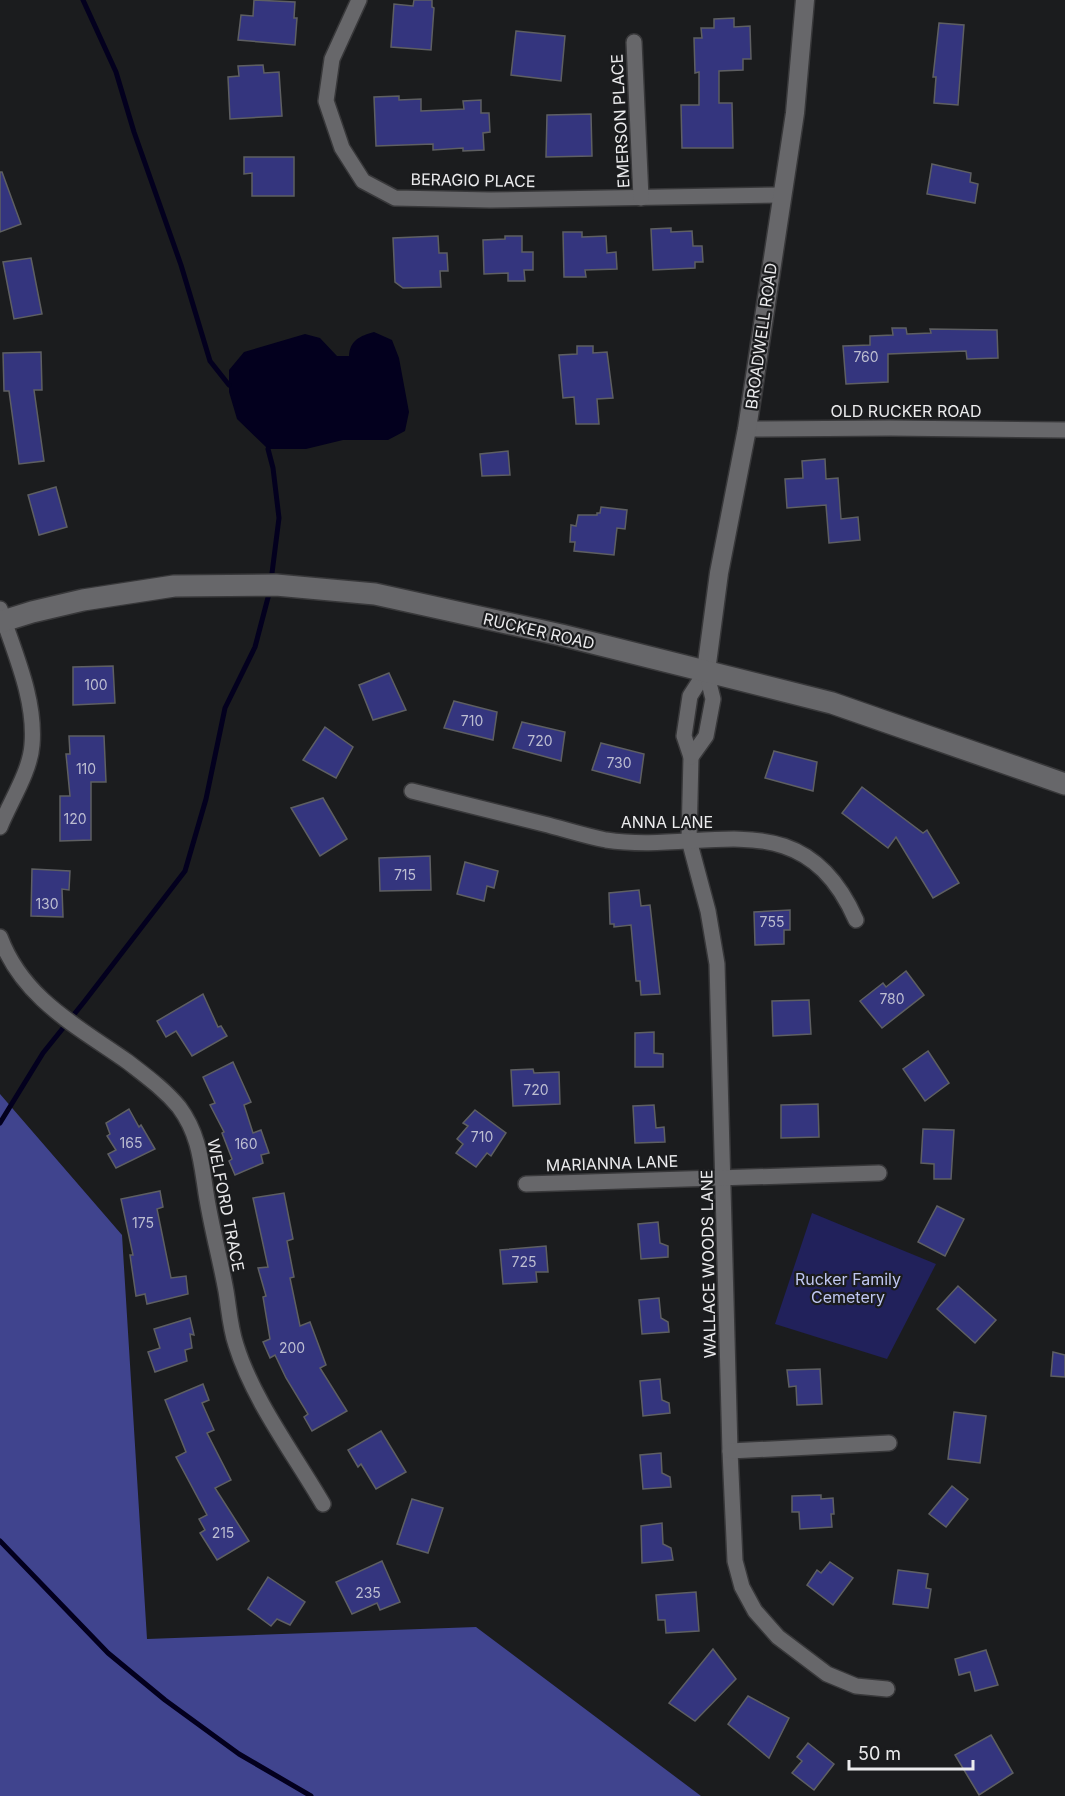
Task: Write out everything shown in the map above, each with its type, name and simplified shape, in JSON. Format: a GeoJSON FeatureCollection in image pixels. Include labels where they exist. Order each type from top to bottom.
{"type":"FeatureCollection","features":[{"type":"Feature","properties":{"kind":"main road","name":"RUCKER ROAD"},"geometry":{"type":"LineString","coordinates":[[1,617],[83,600],[174,586],[276,585],[318,587],[375,594],[706,671],[832,704],[1065,784]]}},
{"type":"Feature","properties":{"kind":"street","name":"BERAGIO PLACE"},"geometry":{"type":"LineString","coordinates":[[359,0],[332,59],[326,102],[342,147],[363,181],[395,198],[490,200],[782,195]]}},
{"type":"Feature","properties":{"kind":"street","name":"BROADWELL ROAD"},"geometry":{"type":"LineString","coordinates":[[706,671],[719,573],[747,429],[795,112],[805,0]]}},
{"type":"Feature","properties":{"kind":"street","name":"EMERSON PLACE"},"geometry":{"type":"LineString","coordinates":[[634,42],[641,198]]}},
{"type":"Feature","properties":{"kind":"street","name":"OLD RUCKER ROAD"},"geometry":{"type":"LineString","coordinates":[[747,429],[1065,430]]}},
{"type":"Feature","properties":{"kind":"street"},"geometry":{"type":"LineString","coordinates":[[0,827],[21,782],[32,746],[32,722],[28,697],[1,617]]}},
{"type":"Feature","properties":{"kind":"street"},"geometry":{"type":"LineString","coordinates":[[691,757],[706,736],[714,697],[706,671]]}},
{"type":"Feature","properties":{"kind":"street","name":"WALLACE WOODS LANE"},"geometry":{"type":"LineString","coordinates":[[706,671],[690,696],[684,736],[691,757],[689,840],[708,911],[717,964],[735,1561],[742,1587],[755,1611],[778,1637],[827,1674],[856,1686],[887,1689]]}},
{"type":"Feature","properties":{"kind":"street","name":"ANNA LANE"},"geometry":{"type":"LineString","coordinates":[[412,791],[605,840],[639,842],[752,838],[773,842],[793,850],[814,863],[833,880],[848,901],[856,920]]}},
{"type":"Feature","properties":{"kind":"street","name":"WELFORD TRACE"},"geometry":{"type":"LineString","coordinates":[[0,937],[16,971],[32,990],[50,1008],[163,1090],[180,1109],[192,1130],[201,1153],[206,1194],[229,1318],[240,1358],[262,1402],[323,1504]]}},
{"type":"Feature","properties":{"kind":"street","name":"MARIANNA LANE"},"geometry":{"type":"LineString","coordinates":[[526,1184],[879,1173]]}},
{"type":"Feature","properties":{"kind":"street"},"geometry":{"type":"LineString","coordinates":[[730,1451],[890,1443]]}},
{"type":"Feature","properties":{"kind":"green space","name":"Rucker Family Cemetery"},"geometry":{"type":"Polygon","coordinates":[[[812,1213],[936,1264],[887,1359],[775,1324],[812,1213]]]}},
{"type":"Feature","properties":{"kind":"shaded area"},"geometry":{"type":"Polygon","coordinates":[[[0,1094],[122,1235],[147,1639],[476,1627],[701,1796],[0,1796],[0,1094]]]}},
{"type":"Feature","properties":{"kind":"water"},"geometry":{"type":"Polygon","coordinates":[[[374,332],[392,340],[399,358],[409,412],[405,431],[388,440],[343,440],[306,449],[268,449],[237,419],[229,392],[229,370],[244,352],[305,334],[320,338],[337,356],[349,356],[354,342],[374,332]]]}},
{"type":"Feature","properties":{"kind":"building"},"geometry":{"type":"Polygon","coordinates":[[[254,0],[295,2],[294,18],[297,18],[295,45],[238,40],[241,15],[253,16],[254,0]]]}},
{"type":"Feature","properties":{"kind":"building"},"geometry":{"type":"Polygon","coordinates":[[[414,0],[432,0],[434,8],[431,50],[391,47],[394,4],[413,6],[414,0]]]}},
{"type":"Feature","properties":{"kind":"building"},"geometry":{"type":"Polygon","coordinates":[[[734,18],[734,27],[750,26],[751,59],[743,59],[743,70],[719,71],[719,103],[732,103],[733,148],[682,148],[681,105],[699,105],[699,72],[695,73],[694,38],[702,38],[701,28],[714,28],[714,19],[734,18]]]}},
{"type":"Feature","properties":{"kind":"building"},"geometry":{"type":"Polygon","coordinates":[[[939,23],[964,25],[958,105],[934,103],[936,77],[933,77],[939,23]]]}},
{"type":"Feature","properties":{"kind":"building"},"geometry":{"type":"Polygon","coordinates":[[[516,31],[565,36],[561,81],[511,75],[516,31]]]}},
{"type":"Feature","properties":{"kind":"building"},"geometry":{"type":"Polygon","coordinates":[[[263,65],[264,73],[279,72],[282,116],[230,119],[228,77],[239,76],[238,66],[263,65]]]}},
{"type":"Feature","properties":{"kind":"building"},"geometry":{"type":"Polygon","coordinates":[[[399,96],[399,100],[421,99],[421,111],[464,109],[463,101],[481,100],[481,113],[489,113],[490,132],[483,133],[484,150],[463,151],[463,148],[433,150],[433,144],[376,146],[374,97],[399,96]]]}},
{"type":"Feature","properties":{"kind":"building"},"geometry":{"type":"Polygon","coordinates":[[[591,114],[592,156],[546,157],[547,115],[591,114]]]}},
{"type":"Feature","properties":{"kind":"building"},"geometry":{"type":"Polygon","coordinates":[[[244,157],[294,157],[294,196],[252,196],[252,173],[244,174],[244,157]]]}},
{"type":"Feature","properties":{"kind":"building"},"geometry":{"type":"Polygon","coordinates":[[[932,164],[971,173],[970,182],[978,184],[975,203],[927,194],[932,164]]]}},
{"type":"Feature","properties":{"kind":"building"},"geometry":{"type":"Polygon","coordinates":[[[0,172],[2,172],[21,224],[0,232],[0,172]]]}},
{"type":"Feature","properties":{"kind":"building"},"geometry":{"type":"Polygon","coordinates":[[[671,228],[671,232],[692,231],[693,246],[702,246],[703,262],[695,262],[695,268],[653,270],[651,229],[671,228]]]}},
{"type":"Feature","properties":{"kind":"building"},"geometry":{"type":"Polygon","coordinates":[[[563,232],[582,232],[582,237],[606,236],[607,253],[616,252],[617,269],[585,270],[586,277],[564,277],[563,232]]]}},
{"type":"Feature","properties":{"kind":"building"},"geometry":{"type":"Polygon","coordinates":[[[438,236],[439,253],[447,253],[448,271],[440,271],[441,287],[403,288],[395,282],[393,238],[438,236]]]}},
{"type":"Feature","properties":{"kind":"building"},"geometry":{"type":"Polygon","coordinates":[[[505,236],[522,236],[522,252],[533,252],[533,270],[524,270],[525,281],[508,281],[508,273],[484,274],[483,240],[505,239],[505,236]]]}},
{"type":"Feature","properties":{"kind":"building"},"geometry":{"type":"Polygon","coordinates":[[[31,258],[42,314],[14,319],[3,262],[31,258]]]}},
{"type":"Feature","properties":{"kind":"building"},"geometry":{"type":"Polygon","coordinates":[[[892,328],[906,328],[907,334],[931,333],[930,329],[997,330],[998,358],[967,359],[966,351],[888,354],[888,382],[846,384],[843,346],[870,345],[870,336],[893,335],[892,328]]]}},
{"type":"Feature","properties":{"kind":"building"},"geometry":{"type":"Polygon","coordinates":[[[577,346],[593,346],[593,353],[607,352],[613,398],[597,399],[599,424],[576,424],[574,397],[563,398],[559,355],[577,354],[577,346]]]}},
{"type":"Feature","properties":{"kind":"building"},"geometry":{"type":"Polygon","coordinates":[[[41,352],[42,390],[34,390],[44,461],[19,464],[9,391],[4,391],[3,353],[41,352]]]}},
{"type":"Feature","properties":{"kind":"building"},"geometry":{"type":"Polygon","coordinates":[[[508,451],[510,475],[482,476],[480,454],[508,451]]]}},
{"type":"Feature","properties":{"kind":"building"},"geometry":{"type":"Polygon","coordinates":[[[825,459],[826,479],[838,478],[841,519],[858,517],[860,540],[829,543],[826,505],[787,508],[785,479],[803,478],[802,461],[825,459]]]}},
{"type":"Feature","properties":{"kind":"building"},"geometry":{"type":"Polygon","coordinates":[[[56,487],[67,527],[39,535],[28,495],[56,487]]]}},
{"type":"Feature","properties":{"kind":"building"},"geometry":{"type":"Polygon","coordinates":[[[601,507],[627,510],[625,529],[617,528],[614,555],[574,551],[575,542],[570,542],[571,525],[576,526],[578,515],[597,515],[601,507]]]}},
{"type":"Feature","properties":{"kind":"building"},"geometry":{"type":"Polygon","coordinates":[[[113,666],[115,703],[73,705],[73,667],[113,666]]]}},
{"type":"Feature","properties":{"kind":"building"},"geometry":{"type":"Polygon","coordinates":[[[389,673],[406,710],[373,720],[359,685],[389,673]]]}},
{"type":"Feature","properties":{"kind":"building"},"geometry":{"type":"Polygon","coordinates":[[[454,701],[497,712],[493,740],[444,728],[454,701]]]}},
{"type":"Feature","properties":{"kind":"building"},"geometry":{"type":"Polygon","coordinates":[[[522,722],[565,732],[561,761],[513,748],[522,722]]]}},
{"type":"Feature","properties":{"kind":"building"},"geometry":{"type":"Polygon","coordinates":[[[325,727],[353,747],[336,778],[303,760],[325,727]]]}},
{"type":"Feature","properties":{"kind":"building"},"geometry":{"type":"Polygon","coordinates":[[[69,736],[104,736],[106,782],[91,782],[91,840],[60,841],[60,796],[70,796],[66,754],[70,754],[69,736]]]}},
{"type":"Feature","properties":{"kind":"building"},"geometry":{"type":"Polygon","coordinates":[[[601,743],[644,754],[640,783],[592,770],[601,743]]]}},
{"type":"Feature","properties":{"kind":"building"},"geometry":{"type":"Polygon","coordinates":[[[774,751],[817,762],[813,791],[765,778],[774,751]]]}},
{"type":"Feature","properties":{"kind":"building"},"geometry":{"type":"Polygon","coordinates":[[[862,787],[923,833],[927,830],[959,883],[933,898],[896,837],[888,848],[842,813],[862,787]]]}},
{"type":"Feature","properties":{"kind":"building"},"geometry":{"type":"Polygon","coordinates":[[[323,798],[347,839],[320,856],[291,808],[323,798]]]}},
{"type":"Feature","properties":{"kind":"building"},"geometry":{"type":"Polygon","coordinates":[[[430,856],[431,890],[380,891],[379,858],[430,856]]]}},
{"type":"Feature","properties":{"kind":"building"},"geometry":{"type":"Polygon","coordinates":[[[465,862],[498,871],[494,888],[487,886],[484,901],[457,894],[465,862]]]}},
{"type":"Feature","properties":{"kind":"building"},"geometry":{"type":"Polygon","coordinates":[[[32,869],[70,871],[69,890],[62,889],[63,917],[31,916],[32,869]]]}},
{"type":"Feature","properties":{"kind":"building"},"geometry":{"type":"Polygon","coordinates":[[[639,890],[641,906],[650,905],[660,994],[641,995],[640,981],[636,981],[631,925],[614,927],[614,924],[610,924],[609,893],[639,890]]]}},
{"type":"Feature","properties":{"kind":"building"},"geometry":{"type":"Polygon","coordinates":[[[790,910],[790,930],[784,930],[784,944],[755,945],[754,912],[790,910]]]}},
{"type":"Feature","properties":{"kind":"building"},"geometry":{"type":"Polygon","coordinates":[[[906,971],[924,995],[882,1028],[860,1001],[883,983],[886,987],[906,971]]]}},
{"type":"Feature","properties":{"kind":"building"},"geometry":{"type":"Polygon","coordinates":[[[203,994],[218,1027],[221,1026],[227,1036],[192,1056],[176,1031],[166,1037],[157,1021],[203,994]]]}},
{"type":"Feature","properties":{"kind":"building"},"geometry":{"type":"Polygon","coordinates":[[[809,1000],[811,1034],[773,1036],[772,1001],[809,1000]]]}},
{"type":"Feature","properties":{"kind":"building"},"geometry":{"type":"Polygon","coordinates":[[[654,1032],[654,1053],[663,1054],[663,1067],[635,1067],[635,1033],[654,1032]]]}},
{"type":"Feature","properties":{"kind":"building"},"geometry":{"type":"Polygon","coordinates":[[[928,1051],[949,1083],[925,1101],[903,1069],[928,1051]]]}},
{"type":"Feature","properties":{"kind":"building"},"geometry":{"type":"Polygon","coordinates":[[[233,1062],[251,1102],[244,1105],[253,1133],[261,1130],[269,1153],[261,1155],[263,1163],[235,1175],[229,1161],[232,1159],[222,1133],[224,1132],[210,1105],[215,1103],[203,1077],[233,1062]]]}},
{"type":"Feature","properties":{"kind":"building"},"geometry":{"type":"Polygon","coordinates":[[[533,1069],[534,1073],[559,1072],[560,1104],[513,1106],[511,1070],[533,1069]]]}},
{"type":"Feature","properties":{"kind":"building"},"geometry":{"type":"Polygon","coordinates":[[[818,1104],[819,1137],[781,1138],[781,1105],[818,1104]]]}},
{"type":"Feature","properties":{"kind":"building"},"geometry":{"type":"Polygon","coordinates":[[[654,1105],[656,1128],[664,1127],[665,1142],[635,1143],[633,1106],[654,1105]]]}},
{"type":"Feature","properties":{"kind":"building"},"geometry":{"type":"Polygon","coordinates":[[[129,1109],[155,1149],[116,1168],[108,1154],[116,1150],[107,1136],[110,1134],[106,1123],[129,1109]]]}},
{"type":"Feature","properties":{"kind":"building"},"geometry":{"type":"Polygon","coordinates":[[[475,1110],[506,1133],[491,1156],[487,1153],[476,1167],[456,1153],[463,1144],[457,1139],[468,1126],[463,1123],[475,1110]]]}},
{"type":"Feature","properties":{"kind":"building"},"geometry":{"type":"Polygon","coordinates":[[[923,1129],[954,1130],[951,1179],[934,1179],[934,1164],[921,1163],[923,1129]]]}},
{"type":"Feature","properties":{"kind":"building"},"geometry":{"type":"Polygon","coordinates":[[[160,1191],[163,1207],[157,1209],[171,1278],[186,1276],[188,1294],[147,1304],[145,1294],[136,1296],[130,1255],[133,1255],[121,1199],[160,1191]]]}},
{"type":"Feature","properties":{"kind":"building"},"geometry":{"type":"Polygon","coordinates":[[[284,1193],[293,1239],[287,1241],[294,1277],[290,1278],[300,1326],[310,1322],[326,1365],[320,1368],[347,1411],[312,1431],[304,1417],[308,1414],[275,1355],[270,1358],[263,1342],[270,1339],[263,1297],[266,1296],[258,1268],[268,1267],[253,1198],[284,1193]]]}},
{"type":"Feature","properties":{"kind":"building"},"geometry":{"type":"Polygon","coordinates":[[[937,1206],[964,1219],[945,1256],[918,1242],[937,1206]]]}},
{"type":"Feature","properties":{"kind":"building"},"geometry":{"type":"Polygon","coordinates":[[[658,1222],[660,1243],[668,1246],[668,1257],[641,1259],[638,1224],[658,1222]]]}},
{"type":"Feature","properties":{"kind":"building"},"geometry":{"type":"Polygon","coordinates":[[[546,1246],[548,1272],[536,1272],[537,1282],[503,1284],[500,1250],[546,1246]]]}},
{"type":"Feature","properties":{"kind":"building"},"geometry":{"type":"Polygon","coordinates":[[[958,1286],[996,1320],[975,1343],[937,1309],[958,1286]]]}},
{"type":"Feature","properties":{"kind":"building"},"geometry":{"type":"Polygon","coordinates":[[[659,1298],[661,1318],[668,1322],[669,1332],[642,1334],[639,1300],[659,1298]]]}},
{"type":"Feature","properties":{"kind":"building"},"geometry":{"type":"Polygon","coordinates":[[[190,1318],[194,1335],[190,1334],[192,1348],[185,1350],[187,1361],[155,1372],[148,1352],[160,1348],[154,1329],[190,1318]]]}},
{"type":"Feature","properties":{"kind":"building"},"geometry":{"type":"Polygon","coordinates":[[[1053,1352],[1065,1355],[1065,1377],[1051,1376],[1053,1352]]]}},
{"type":"Feature","properties":{"kind":"building"},"geometry":{"type":"Polygon","coordinates":[[[820,1369],[822,1404],[797,1405],[796,1386],[789,1387],[787,1370],[820,1369]]]}},
{"type":"Feature","properties":{"kind":"building"},"geometry":{"type":"Polygon","coordinates":[[[660,1379],[662,1400],[669,1403],[670,1413],[643,1416],[640,1381],[660,1379]]]}},
{"type":"Feature","properties":{"kind":"building"},"geometry":{"type":"Polygon","coordinates":[[[203,1384],[209,1400],[202,1403],[214,1430],[207,1433],[231,1480],[215,1488],[249,1541],[217,1560],[200,1533],[205,1530],[199,1519],[207,1515],[176,1457],[186,1452],[165,1400],[203,1384]]]}},
{"type":"Feature","properties":{"kind":"building"},"geometry":{"type":"Polygon","coordinates":[[[954,1412],[986,1416],[980,1463],[948,1459],[954,1412]]]}},
{"type":"Feature","properties":{"kind":"building"},"geometry":{"type":"Polygon","coordinates":[[[381,1431],[406,1472],[376,1489],[361,1464],[358,1467],[348,1450],[381,1431]]]}},
{"type":"Feature","properties":{"kind":"building"},"geometry":{"type":"Polygon","coordinates":[[[661,1453],[662,1473],[670,1477],[671,1487],[643,1489],[640,1455],[661,1453]]]}},
{"type":"Feature","properties":{"kind":"building"},"geometry":{"type":"Polygon","coordinates":[[[952,1486],[968,1499],[946,1527],[929,1514],[952,1486]]]}},
{"type":"Feature","properties":{"kind":"building"},"geometry":{"type":"Polygon","coordinates":[[[821,1495],[821,1499],[833,1498],[832,1527],[800,1529],[799,1512],[792,1512],[792,1496],[821,1495]]]}},
{"type":"Feature","properties":{"kind":"building"},"geometry":{"type":"Polygon","coordinates":[[[412,1499],[443,1508],[428,1553],[397,1544],[412,1499]]]}},
{"type":"Feature","properties":{"kind":"building"},"geometry":{"type":"Polygon","coordinates":[[[662,1523],[663,1544],[671,1548],[673,1560],[642,1563],[641,1526],[662,1523]]]}},
{"type":"Feature","properties":{"kind":"building"},"geometry":{"type":"Polygon","coordinates":[[[382,1561],[400,1602],[380,1610],[377,1603],[352,1614],[336,1582],[382,1561]]]}},
{"type":"Feature","properties":{"kind":"building"},"geometry":{"type":"Polygon","coordinates":[[[830,1562],[853,1578],[833,1605],[807,1585],[817,1570],[821,1573],[830,1562]]]}},
{"type":"Feature","properties":{"kind":"building"},"geometry":{"type":"Polygon","coordinates":[[[898,1570],[928,1574],[926,1588],[931,1589],[928,1608],[893,1604],[898,1570]]]}},
{"type":"Feature","properties":{"kind":"building"},"geometry":{"type":"Polygon","coordinates":[[[268,1577],[305,1602],[290,1625],[277,1619],[271,1626],[248,1609],[268,1577]]]}},
{"type":"Feature","properties":{"kind":"building"},"geometry":{"type":"Polygon","coordinates":[[[696,1592],[699,1631],[666,1633],[665,1620],[658,1620],[656,1595],[696,1592]]]}},
{"type":"Feature","properties":{"kind":"building"},"geometry":{"type":"Polygon","coordinates":[[[713,1649],[736,1679],[695,1721],[669,1703],[713,1649]]]}},
{"type":"Feature","properties":{"kind":"building"},"geometry":{"type":"Polygon","coordinates":[[[986,1650],[998,1685],[975,1691],[970,1672],[959,1675],[955,1659],[986,1650]]]}},
{"type":"Feature","properties":{"kind":"building"},"geometry":{"type":"Polygon","coordinates":[[[748,1696],[789,1718],[769,1758],[728,1724],[748,1696]]]}},
{"type":"Feature","properties":{"kind":"building"},"geometry":{"type":"Polygon","coordinates":[[[991,1735],[1013,1773],[979,1795],[955,1755],[991,1735]]]}},
{"type":"Feature","properties":{"kind":"building"},"geometry":{"type":"Polygon","coordinates":[[[808,1743],[834,1764],[814,1790],[792,1773],[802,1761],[797,1757],[808,1743]]]}},
{"type":"Feature","properties":{"kind":"waterway"},"geometry":{"type":"LineString","coordinates":[[83,0],[116,72],[134,132],[181,265],[210,361],[229,385]]}},
{"type":"Feature","properties":{"kind":"waterway"},"geometry":{"type":"LineString","coordinates":[[268,449],[273,468],[279,518],[271,581]]}},
{"type":"Feature","properties":{"kind":"waterway"},"geometry":{"type":"LineString","coordinates":[[0,1123],[43,1053],[185,871],[206,799],[225,708],[255,647],[270,590]]}},
{"type":"Feature","properties":{"kind":"waterway"},"geometry":{"type":"LineString","coordinates":[[0,1541],[108,1653],[165,1700],[239,1754],[311,1796]]}}]}
